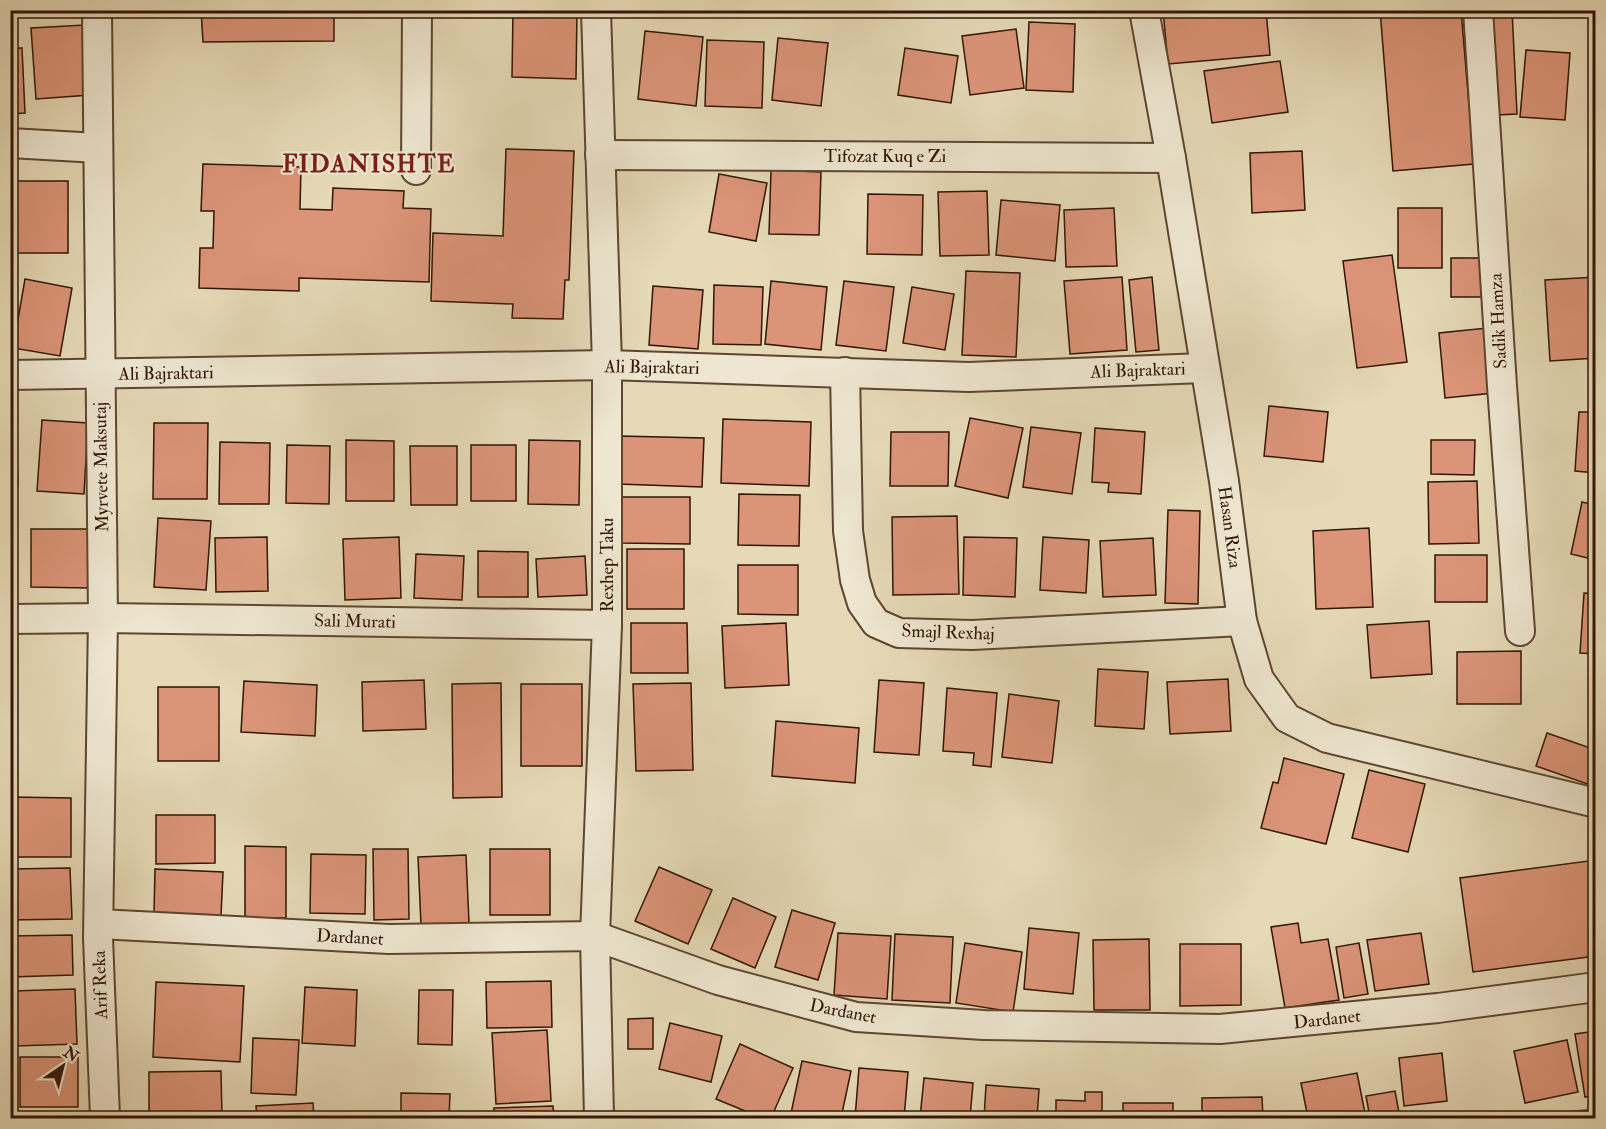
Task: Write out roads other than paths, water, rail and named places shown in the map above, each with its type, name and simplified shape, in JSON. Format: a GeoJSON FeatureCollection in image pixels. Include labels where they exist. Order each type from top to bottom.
{"type":"FeatureCollection","features":[{"type":"Feature","properties":{"kind":"street","name":"Myrvete Maksutaj"},"geometry":{"type":"LineString","coordinates":[[97,10],[103,618],[99,924]]}},
{"type":"Feature","properties":{"kind":"street"},"geometry":{"type":"LineString","coordinates":[[416,170],[417,10]]}},
{"type":"Feature","properties":{"kind":"street","name":"Rexhep Taku"},"geometry":{"type":"LineString","coordinates":[[596,10],[607,365],[607,625],[595,936],[599,1119]]}},
{"type":"Feature","properties":{"kind":"street","name":"Hasan Riza"},"geometry":{"type":"LineString","coordinates":[[1144,10],[1224,482],[1242,621],[1259,679],[1287,718],[1327,738],[1596,803]]}},
{"type":"Feature","properties":{"kind":"street","name":"Sadik Hamza"},"geometry":{"type":"LineString","coordinates":[[1478,10],[1520,631]]}},
{"type":"Feature","properties":{"kind":"street"},"geometry":{"type":"LineString","coordinates":[[10,143],[98,148]]}},
{"type":"Feature","properties":{"kind":"street","name":"Tifozat Kuq e Zi"},"geometry":{"type":"LineString","coordinates":[[600,155],[1170,158]]}},
{"type":"Feature","properties":{"kind":"street","name":"Ali Bajraktari"},"geometry":{"type":"LineString","coordinates":[[10,375],[607,365],[969,376],[1204,368]]}},
{"type":"Feature","properties":{"kind":"street","name":"Smajl Rexhaj"},"geometry":{"type":"LineString","coordinates":[[845,372],[849,531],[855,579],[862,603],[876,623],[899,633],[972,635],[1242,621]]}},
{"type":"Feature","properties":{"kind":"street","name":"Sali Murati"},"geometry":{"type":"LineString","coordinates":[[10,619],[103,618],[607,625]]}},
{"type":"Feature","properties":{"kind":"street","name":"Dardanet"},"geometry":{"type":"LineString","coordinates":[[99,924],[389,939],[595,936],[718,980],[856,1017],[984,1025],[1220,1029],[1438,1008],[1596,987]]}},
{"type":"Feature","properties":{"kind":"street","name":"Arif Reka"},"geometry":{"type":"LineString","coordinates":[[99,924],[105,1119]]}},
{"type":"Feature","properties":{"kind":"waterway"},"geometry":{"type":"LineString","coordinates":[[1553,1118],[1596,1112]]}},
{"type":"Feature","properties":{"kind":"district","name":"FIDANISHTE"},"geometry":{"type":"Point","coordinates":[369,164]}}]}
